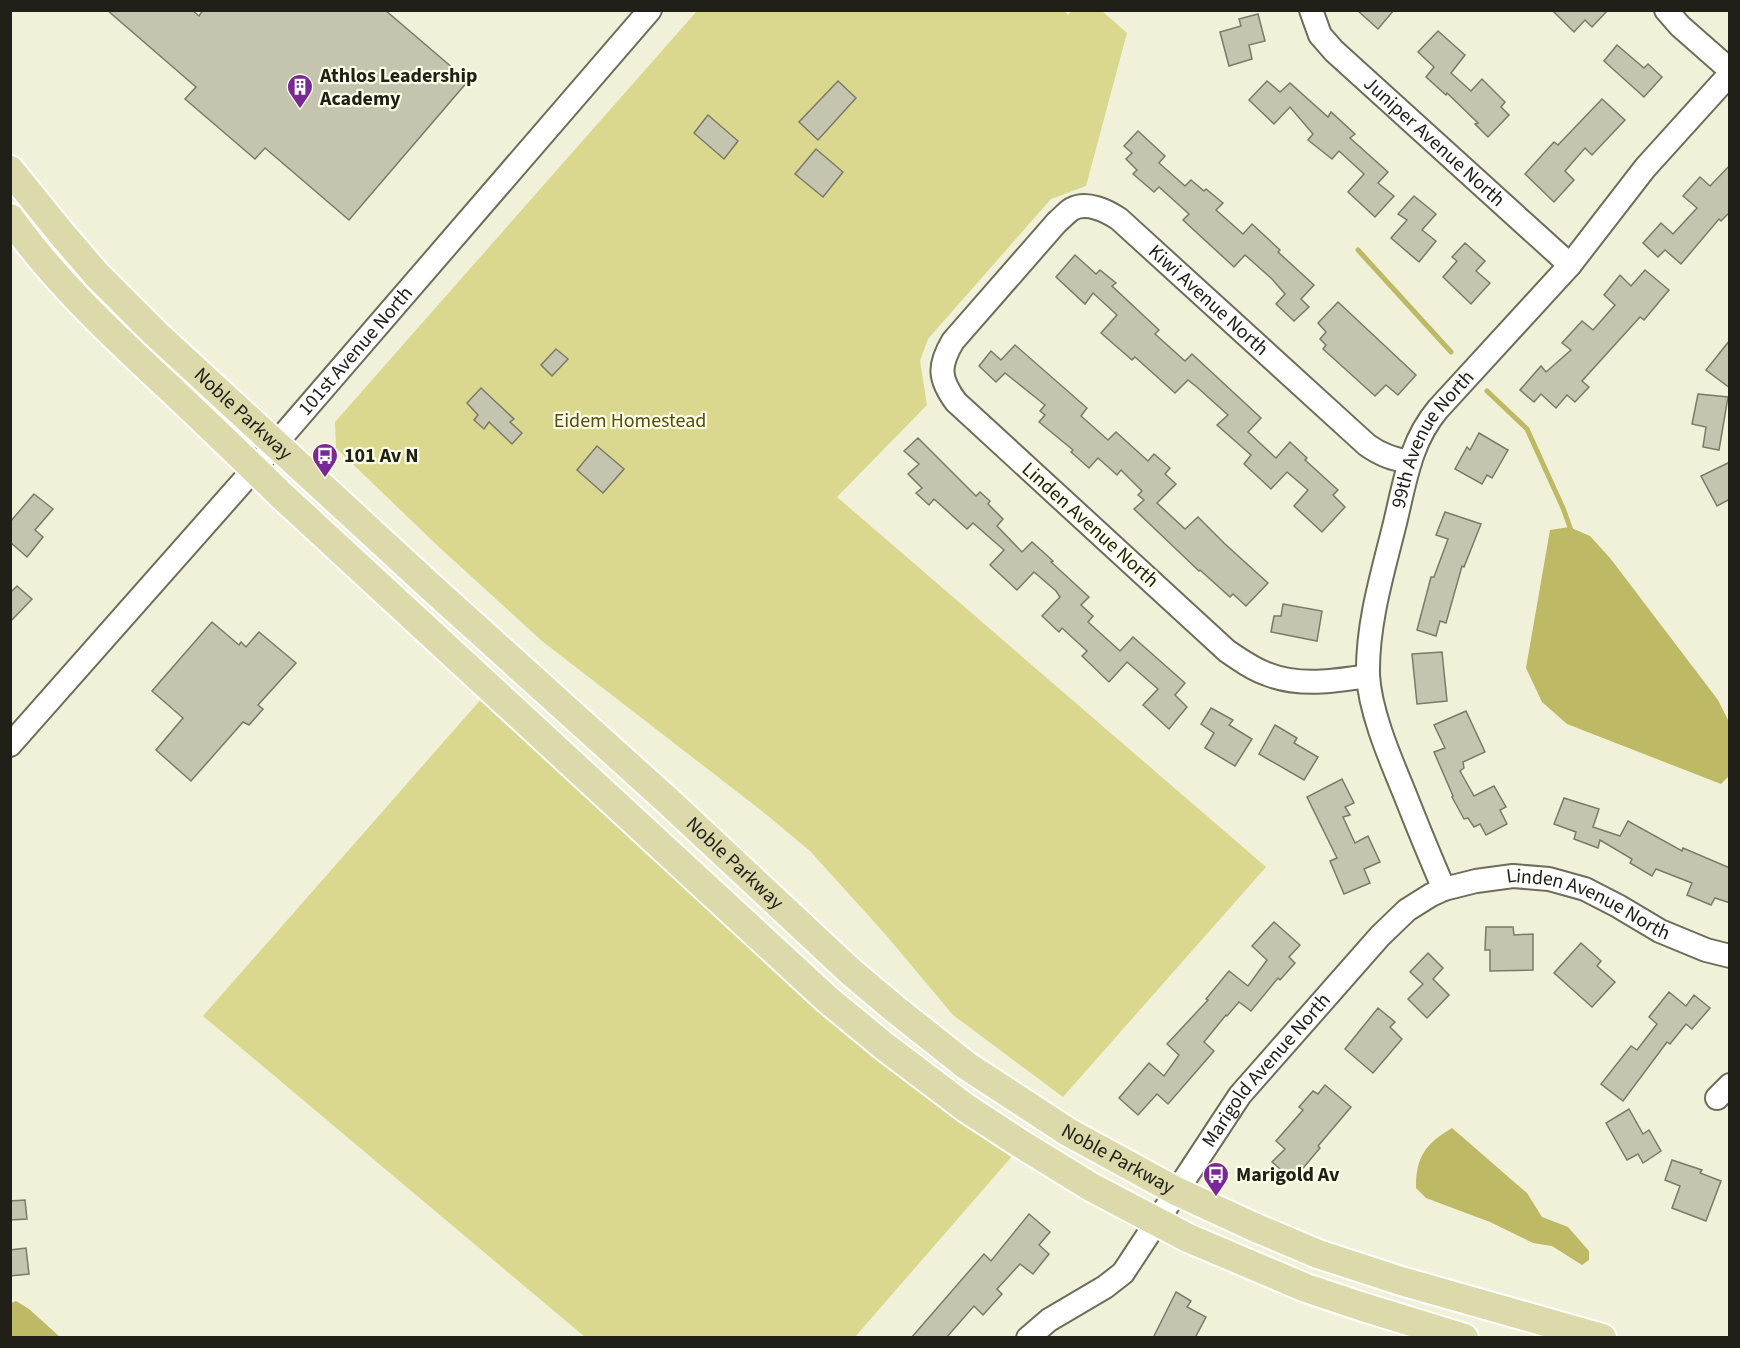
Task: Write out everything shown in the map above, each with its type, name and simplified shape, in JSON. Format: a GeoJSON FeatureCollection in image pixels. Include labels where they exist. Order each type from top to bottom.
{"type":"FeatureCollection","features":[{"type":"Feature","properties":{"kind":"main road","name":"Noble Parkway"},"geometry":{"type":"LineString","coordinates":[[10,170],[61,233],[121,300],[432,588],[668,801],[851,972],[967,1066],[1059,1126],[1176,1191],[1223,1214],[1318,1254],[1401,1281],[1602,1338]]}},
{"type":"Feature","properties":{"kind":"main road","name":"Noble Parkway"},"geometry":{"type":"LineString","coordinates":[[10,218],[85,308],[254,469],[827,999],[938,1088],[1021,1144],[1091,1187],[1217,1251],[1306,1288],[1464,1338]]}},
{"type":"Feature","properties":{"kind":"street","name":"101st Avenue North"},"geometry":{"type":"LineString","coordinates":[[10,745],[276,444],[650,10]]}},
{"type":"Feature","properties":{"kind":"street","name":"Juniper Avenue North"},"geometry":{"type":"LineString","coordinates":[[1311,10],[1320,35],[1334,51],[1570,265]]}},
{"type":"Feature","properties":{"kind":"street"},"geometry":{"type":"LineString","coordinates":[[1665,10],[1730,72]]}},
{"type":"Feature","properties":{"kind":"street","name":"99th Avenue North"},"geometry":{"type":"LineString","coordinates":[[1444,889],[1386,748],[1368,676],[1375,603],[1418,437],[1427,422],[1570,265],[1639,175],[1730,72]]}},
{"type":"Feature","properties":{"kind":"street","name":"Kiwi Avenue North"},"geometry":{"type":"LineString","coordinates":[[1010,277],[1057,222],[1074,208],[1087,207],[1104,210],[1119,219],[1367,445],[1389,458],[1410,462]]}},
{"type":"Feature","properties":{"kind":"street","name":"Linden Avenue North"},"geometry":{"type":"LineString","coordinates":[[1010,277],[953,341],[944,356],[942,373],[946,388],[956,402],[1227,651],[1268,675],[1291,681],[1315,682],[1368,676]]}},
{"type":"Feature","properties":{"kind":"street","name":"Linden Avenue North"},"geometry":{"type":"LineString","coordinates":[[1444,889],[1476,881],[1513,876],[1549,879],[1585,889],[1660,931],[1706,950],[1730,956]]}},
{"type":"Feature","properties":{"kind":"street","name":"Marigold Avenue North"},"geometry":{"type":"LineString","coordinates":[[1028,1338],[1049,1320],[1105,1287],[1123,1273],[1240,1095],[1380,936],[1407,910],[1444,889]]}},
{"type":"Feature","properties":{"kind":"green space","name":"Eidem Homestead"},"geometry":{"type":"Polygon","coordinates":[[[1063,10],[1068,15],[1072,11],[1102,11],[1127,33],[1086,186],[1051,199],[928,339],[920,361],[927,405],[837,497],[1266,867],[1063,1097],[953,1015],[886,935],[810,851],[762,811],[542,641],[440,548],[336,448],[335,422],[697,11],[1063,10]]]}},
{"type":"Feature","properties":{"kind":"green space"},"geometry":{"type":"Polygon","coordinates":[[[483,697],[1014,1154],[855,1337],[585,1337],[203,1016],[483,697]]]}},
{"type":"Feature","properties":{"kind":"shaded area"},"geometry":{"type":"Polygon","coordinates":[[[1569,527],[1590,536],[1610,558],[1718,700],[1729,722],[1729,776],[1721,784],[1567,724],[1542,702],[1526,668],[1550,530],[1569,527]]]}},
{"type":"Feature","properties":{"kind":"shaded area"},"geometry":{"type":"Polygon","coordinates":[[[1452,1128],[1527,1193],[1542,1217],[1568,1227],[1589,1251],[1589,1260],[1582,1265],[1552,1246],[1533,1243],[1490,1222],[1426,1198],[1416,1188],[1420,1160],[1435,1140],[1452,1128]]]}},
{"type":"Feature","properties":{"kind":"shaded area"},"geometry":{"type":"Polygon","coordinates":[[[16,1301],[29,1309],[60,1337],[11,1337],[11,1303],[16,1301]]]}},
{"type":"Feature","properties":{"kind":"building","name":"Athlos Leadership Academy"},"geometry":{"type":"Polygon","coordinates":[[[107,10],[192,10],[199,16],[203,10],[385,10],[468,81],[349,220],[265,148],[255,159],[185,99],[196,87],[107,10]]]}},
{"type":"Feature","properties":{"kind":"building"},"geometry":{"type":"Polygon","coordinates":[[[1357,10],[1394,10],[1378,29],[1357,10]]]}},
{"type":"Feature","properties":{"kind":"building"},"geometry":{"type":"Polygon","coordinates":[[[1552,10],[1608,10],[1592,27],[1585,20],[1574,32],[1552,10]]]}},
{"type":"Feature","properties":{"kind":"building"},"geometry":{"type":"Polygon","coordinates":[[[1258,14],[1265,41],[1249,45],[1252,59],[1229,66],[1220,32],[1241,26],[1239,19],[1258,14]]]}},
{"type":"Feature","properties":{"kind":"building"},"geometry":{"type":"Polygon","coordinates":[[[1438,31],[1465,55],[1451,73],[1471,91],[1482,79],[1505,102],[1501,107],[1509,115],[1488,137],[1475,124],[1478,123],[1447,93],[1446,95],[1426,77],[1434,67],[1418,52],[1438,31]]]}},
{"type":"Feature","properties":{"kind":"building"},"geometry":{"type":"Polygon","coordinates":[[[1617,45],[1644,68],[1648,64],[1662,77],[1644,97],[1604,61],[1617,45]]]}},
{"type":"Feature","properties":{"kind":"building"},"geometry":{"type":"Polygon","coordinates":[[[838,81],[856,98],[818,140],[799,122],[838,81]]]}},
{"type":"Feature","properties":{"kind":"building"},"geometry":{"type":"Polygon","coordinates":[[[1267,81],[1280,92],[1290,83],[1328,117],[1331,112],[1355,134],[1350,138],[1388,172],[1378,183],[1394,196],[1375,217],[1348,192],[1364,174],[1339,151],[1332,159],[1308,140],[1313,134],[1290,107],[1274,124],[1249,100],[1267,81]]]}},
{"type":"Feature","properties":{"kind":"building"},"geometry":{"type":"Polygon","coordinates":[[[1602,99],[1625,120],[1592,155],[1585,148],[1565,171],[1574,180],[1554,202],[1525,174],[1554,142],[1558,145],[1602,99]]]}},
{"type":"Feature","properties":{"kind":"building"},"geometry":{"type":"Polygon","coordinates":[[[708,115],[738,141],[724,159],[694,133],[708,115]]]}},
{"type":"Feature","properties":{"kind":"building"},"geometry":{"type":"Polygon","coordinates":[[[1138,131],[1165,156],[1159,163],[1185,186],[1191,180],[1223,203],[1216,210],[1243,234],[1252,224],[1314,285],[1301,299],[1309,307],[1294,321],[1276,304],[1285,294],[1272,279],[1245,255],[1234,267],[1183,220],[1189,214],[1159,187],[1154,192],[1133,174],[1137,170],[1126,159],[1132,153],[1124,146],[1138,131]]]}},
{"type":"Feature","properties":{"kind":"building"},"geometry":{"type":"Polygon","coordinates":[[[816,149],[843,172],[823,197],[795,174],[816,149]]]}},
{"type":"Feature","properties":{"kind":"building"},"geometry":{"type":"Polygon","coordinates":[[[1730,165],[1730,212],[1721,221],[1719,219],[1681,264],[1665,250],[1658,257],[1643,243],[1661,223],[1673,234],[1697,208],[1683,196],[1700,177],[1710,186],[1730,165]]]}},
{"type":"Feature","properties":{"kind":"building"},"geometry":{"type":"Polygon","coordinates":[[[1414,196],[1436,214],[1422,230],[1436,241],[1419,262],[1391,238],[1407,220],[1398,214],[1414,196]]]}},
{"type":"Feature","properties":{"kind":"building"},"geometry":{"type":"Polygon","coordinates":[[[1465,243],[1485,261],[1476,271],[1490,283],[1471,304],[1443,277],[1457,261],[1452,257],[1465,243]]]}},
{"type":"Feature","properties":{"kind":"building"},"geometry":{"type":"Polygon","coordinates":[[[1075,255],[1096,274],[1100,270],[1116,283],[1112,286],[1159,330],[1155,334],[1185,361],[1192,354],[1261,418],[1248,432],[1276,458],[1290,442],[1307,458],[1305,460],[1338,490],[1333,495],[1345,507],[1322,532],[1294,506],[1308,490],[1287,472],[1271,489],[1244,464],[1251,455],[1217,425],[1228,415],[1188,380],[1175,393],[1135,357],[1132,360],[1101,333],[1117,315],[1093,293],[1085,304],[1056,277],[1075,255]]]}},
{"type":"Feature","properties":{"kind":"building"},"geometry":{"type":"Polygon","coordinates":[[[1645,270],[1669,290],[1644,320],[1640,317],[1582,381],[1589,387],[1575,402],[1567,395],[1556,408],[1541,394],[1534,402],[1520,390],[1541,366],[1546,372],[1571,350],[1562,343],[1582,321],[1593,330],[1615,305],[1604,295],[1620,275],[1631,286],[1645,270]]]}},
{"type":"Feature","properties":{"kind":"building"},"geometry":{"type":"Polygon","coordinates":[[[1338,302],[1416,375],[1398,395],[1386,385],[1375,396],[1323,349],[1326,345],[1320,339],[1326,332],[1318,323],[1338,302]]]}},
{"type":"Feature","properties":{"kind":"building"},"geometry":{"type":"Polygon","coordinates":[[[1730,340],[1730,388],[1706,370],[1730,340]]]}},
{"type":"Feature","properties":{"kind":"building"},"geometry":{"type":"Polygon","coordinates":[[[1015,345],[1087,408],[1081,416],[1108,440],[1116,432],[1148,461],[1154,454],[1170,468],[1165,474],[1176,484],[1157,503],[1185,529],[1198,517],[1268,583],[1246,606],[1233,594],[1230,597],[1199,571],[1134,509],[1144,500],[1138,495],[1142,491],[1121,470],[1117,475],[1098,458],[1089,468],[1071,452],[1073,450],[1039,422],[1045,415],[1040,411],[1045,405],[1005,373],[996,382],[979,366],[991,351],[1001,360],[1015,345]]]}},
{"type":"Feature","properties":{"kind":"building"},"geometry":{"type":"Polygon","coordinates":[[[556,349],[568,359],[552,376],[541,365],[556,349]]]}},
{"type":"Feature","properties":{"kind":"building"},"geometry":{"type":"Polygon","coordinates":[[[481,388],[514,419],[510,422],[522,433],[512,444],[489,422],[484,429],[474,420],[478,415],[467,403],[481,388]]]}},
{"type":"Feature","properties":{"kind":"building"},"geometry":{"type":"Polygon","coordinates":[[[1698,394],[1728,397],[1719,450],[1703,447],[1706,427],[1692,424],[1698,394]]]}},
{"type":"Feature","properties":{"kind":"building"},"geometry":{"type":"Polygon","coordinates":[[[1479,433],[1508,450],[1492,478],[1487,475],[1482,484],[1455,469],[1467,447],[1470,450],[1479,433]]]}},
{"type":"Feature","properties":{"kind":"building"},"geometry":{"type":"Polygon","coordinates":[[[918,438],[976,496],[980,492],[990,501],[988,504],[1003,519],[997,526],[1022,552],[1032,542],[1089,597],[1081,605],[1093,616],[1088,622],[1120,651],[1133,637],[1185,683],[1175,695],[1187,707],[1169,729],[1143,705],[1158,689],[1127,662],[1109,682],[1082,656],[1087,651],[1062,628],[1059,632],[1042,616],[1060,597],[1056,591],[1034,572],[1017,590],[990,565],[1004,550],[973,523],[967,529],[934,499],[929,505],[916,493],[922,488],[908,474],[919,464],[904,451],[918,438]]]}},
{"type":"Feature","properties":{"kind":"building"},"geometry":{"type":"Polygon","coordinates":[[[597,446],[624,469],[603,493],[577,470],[597,446]]]}},
{"type":"Feature","properties":{"kind":"building"},"geometry":{"type":"Polygon","coordinates":[[[1730,462],[1730,499],[1717,506],[1701,476],[1730,462]]]}},
{"type":"Feature","properties":{"kind":"building"},"geometry":{"type":"Polygon","coordinates":[[[34,494],[53,509],[35,530],[43,537],[27,557],[10,542],[10,522],[34,494]]]}},
{"type":"Feature","properties":{"kind":"building"},"geometry":{"type":"Polygon","coordinates":[[[1445,512],[1481,524],[1464,567],[1462,566],[1446,623],[1440,621],[1436,636],[1417,630],[1431,577],[1434,577],[1448,539],[1436,535],[1445,512]]]}},
{"type":"Feature","properties":{"kind":"building"},"geometry":{"type":"Polygon","coordinates":[[[17,586],[32,599],[10,622],[10,593],[17,586]]]}},
{"type":"Feature","properties":{"kind":"building"},"geometry":{"type":"Polygon","coordinates":[[[1283,604],[1322,611],[1317,641],[1271,632],[1274,616],[1281,616],[1283,604]]]}},
{"type":"Feature","properties":{"kind":"building"},"geometry":{"type":"Polygon","coordinates":[[[212,622],[239,645],[241,642],[246,647],[259,632],[296,663],[258,705],[263,709],[249,725],[243,722],[191,781],[156,750],[183,718],[152,691],[212,622]]]}},
{"type":"Feature","properties":{"kind":"building"},"geometry":{"type":"Polygon","coordinates":[[[1442,652],[1447,701],[1417,704],[1412,654],[1442,652]]]}},
{"type":"Feature","properties":{"kind":"building"},"geometry":{"type":"Polygon","coordinates":[[[1211,708],[1233,720],[1229,725],[1252,739],[1235,766],[1205,748],[1214,733],[1201,724],[1211,708]]]}},
{"type":"Feature","properties":{"kind":"building"},"geometry":{"type":"Polygon","coordinates":[[[1466,711],[1485,752],[1463,762],[1464,768],[1460,771],[1474,796],[1494,786],[1506,807],[1500,810],[1507,824],[1486,835],[1480,824],[1474,827],[1468,818],[1464,819],[1452,797],[1434,752],[1445,748],[1434,725],[1466,711]]]}},
{"type":"Feature","properties":{"kind":"building"},"geometry":{"type":"Polygon","coordinates":[[[1275,725],[1297,738],[1294,743],[1318,757],[1304,780],[1259,754],[1275,725]]]}},
{"type":"Feature","properties":{"kind":"building"},"geometry":{"type":"Polygon","coordinates":[[[1342,779],[1354,803],[1345,807],[1350,815],[1343,817],[1355,843],[1368,836],[1380,862],[1364,869],[1370,883],[1344,894],[1330,861],[1337,858],[1307,797],[1342,779]]]}},
{"type":"Feature","properties":{"kind":"building"},"geometry":{"type":"Polygon","coordinates":[[[1564,798],[1599,809],[1593,827],[1620,836],[1628,821],[1682,851],[1683,848],[1730,868],[1730,903],[1715,898],[1711,905],[1687,895],[1692,883],[1656,869],[1652,876],[1630,863],[1632,859],[1600,840],[1598,848],[1574,839],[1576,832],[1554,824],[1564,798]]]}},
{"type":"Feature","properties":{"kind":"building"},"geometry":{"type":"Polygon","coordinates":[[[1274,922],[1300,945],[1289,957],[1295,963],[1280,980],[1278,978],[1251,1011],[1239,1002],[1226,1015],[1204,1042],[1214,1051],[1168,1104],[1157,1094],[1138,1115],[1119,1098],[1149,1063],[1164,1076],[1179,1055],[1167,1044],[1208,1000],[1206,999],[1229,971],[1248,986],[1267,960],[1252,946],[1274,922]]]}},
{"type":"Feature","properties":{"kind":"building"},"geometry":{"type":"Polygon","coordinates":[[[1486,927],[1513,927],[1514,935],[1533,934],[1533,970],[1490,971],[1490,950],[1485,950],[1486,927]]]}},
{"type":"Feature","properties":{"kind":"building"},"geometry":{"type":"Polygon","coordinates":[[[1581,943],[1601,961],[1597,966],[1615,982],[1592,1007],[1554,973],[1581,943]]]}},
{"type":"Feature","properties":{"kind":"building"},"geometry":{"type":"Polygon","coordinates":[[[1428,953],[1443,968],[1433,979],[1449,995],[1427,1018],[1408,999],[1423,984],[1410,972],[1428,953]]]}},
{"type":"Feature","properties":{"kind":"building"},"geometry":{"type":"Polygon","coordinates":[[[1669,992],[1686,1006],[1694,995],[1710,1008],[1692,1029],[1686,1024],[1670,1044],[1667,1042],[1623,1101],[1601,1084],[1631,1046],[1637,1050],[1657,1024],[1649,1017],[1669,992]]]}},
{"type":"Feature","properties":{"kind":"building"},"geometry":{"type":"Polygon","coordinates":[[[1378,1008],[1395,1022],[1390,1027],[1402,1039],[1373,1073],[1345,1049],[1378,1008]]]}},
{"type":"Feature","properties":{"kind":"building"},"geometry":{"type":"Polygon","coordinates":[[[1325,1085],[1351,1107],[1293,1180],[1272,1162],[1285,1149],[1276,1141],[1303,1110],[1299,1107],[1313,1091],[1318,1094],[1325,1085]]]}},
{"type":"Feature","properties":{"kind":"building"},"geometry":{"type":"Polygon","coordinates":[[[1629,1109],[1643,1134],[1649,1130],[1661,1151],[1643,1163],[1638,1154],[1627,1160],[1606,1123],[1629,1109]]]}},
{"type":"Feature","properties":{"kind":"building"},"geometry":{"type":"Polygon","coordinates":[[[1672,1160],[1702,1170],[1700,1173],[1721,1181],[1706,1221],[1672,1208],[1680,1186],[1665,1180],[1672,1160]]]}},
{"type":"Feature","properties":{"kind":"building"},"geometry":{"type":"Polygon","coordinates":[[[25,1200],[27,1219],[10,1220],[10,1201],[25,1200]]]}},
{"type":"Feature","properties":{"kind":"building"},"geometry":{"type":"Polygon","coordinates":[[[1029,1214],[1050,1232],[1039,1245],[1049,1254],[1033,1274],[1020,1264],[997,1289],[1002,1294],[983,1315],[974,1306],[946,1338],[911,1338],[984,1254],[991,1261],[1029,1214]]]}},
{"type":"Feature","properties":{"kind":"building"},"geometry":{"type":"Polygon","coordinates":[[[26,1248],[29,1274],[10,1276],[10,1250],[26,1248]]]}},
{"type":"Feature","properties":{"kind":"building"},"geometry":{"type":"Polygon","coordinates":[[[1176,1292],[1191,1301],[1187,1307],[1206,1317],[1195,1338],[1153,1338],[1176,1292]]]}},
{"type":"Feature","properties":{"kind":"waterway"},"geometry":{"type":"LineString","coordinates":[[1358,250],[1451,352]]}},
{"type":"Feature","properties":{"kind":"waterway"},"geometry":{"type":"LineString","coordinates":[[1487,391],[1527,429],[1572,533]]}},
{"type":"Feature","properties":{"kind":"place","name":"Athlos Leadership Academy"},"geometry":{"type":"Point","coordinates":[300,110]}},
{"type":"Feature","properties":{"kind":"place","name":"101 Av N"},"geometry":{"type":"Point","coordinates":[325,479]}},
{"type":"Feature","properties":{"kind":"place","name":"Marigold Av"},"geometry":{"type":"Point","coordinates":[1216,1198]}}]}
